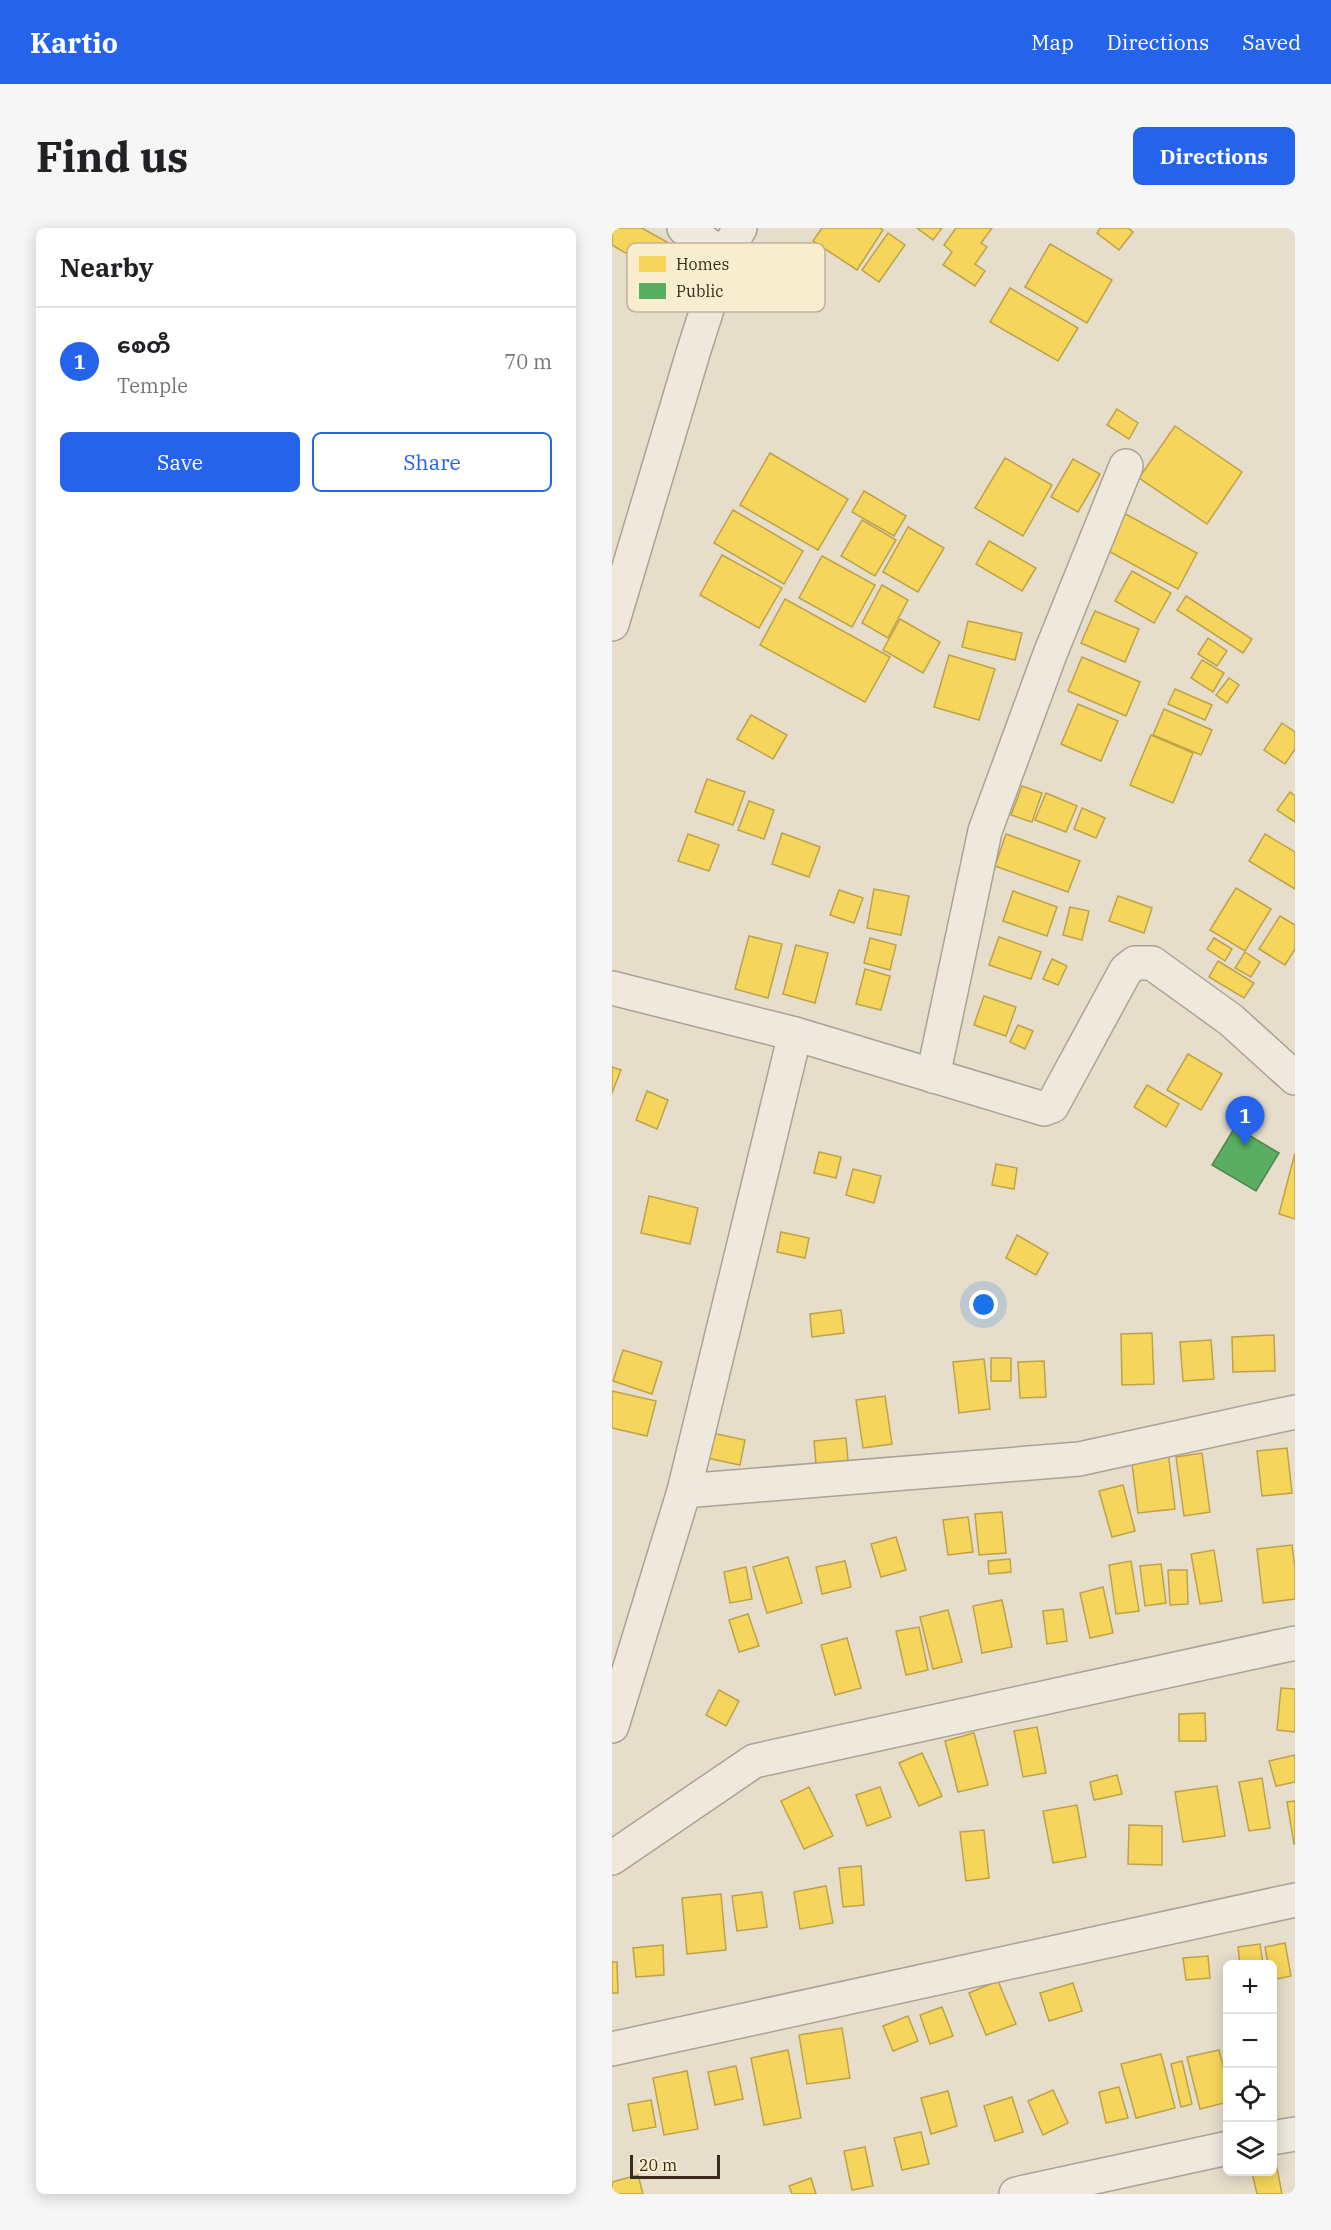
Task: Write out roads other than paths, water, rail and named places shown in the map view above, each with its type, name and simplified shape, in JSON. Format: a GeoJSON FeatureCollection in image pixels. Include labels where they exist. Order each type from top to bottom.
{"type":"FeatureCollection","features":[{"type":"Feature","properties":{"kind":"street"},"geometry":{"type":"LineString","coordinates":[[684,228],[705,243]]}},
{"type":"Feature","properties":{"kind":"street"},"geometry":{"type":"LineString","coordinates":[[731,243],[740,228]]}},
{"type":"Feature","properties":{"kind":"street"},"geometry":{"type":"LineString","coordinates":[[612,624],[706,312]]}},
{"type":"Feature","properties":{"kind":"street"},"geometry":{"type":"LineString","coordinates":[[933,1076],[985,831],[1050,654],[1126,466]]}},
{"type":"Feature","properties":{"kind":"street"},"geometry":{"type":"LineString","coordinates":[[612,988],[795,1034],[1044,1109],[1052,1106],[1126,970],[1135,963],[1152,963],[1231,1020],[1295,1078]]}},
{"type":"Feature","properties":{"kind":"street"},"geometry":{"type":"LineString","coordinates":[[612,1726],[684,1491],[795,1034]]}},
{"type":"Feature","properties":{"kind":"street"},"geometry":{"type":"LineString","coordinates":[[684,1491],[1079,1459],[1295,1412]]}},
{"type":"Feature","properties":{"kind":"street"},"geometry":{"type":"LineString","coordinates":[[612,1858],[754,1761],[1295,1643]]}},
{"type":"Feature","properties":{"kind":"street"},"geometry":{"type":"LineString","coordinates":[[612,2049],[1295,1900]]}},
{"type":"Feature","properties":{"kind":"street"},"geometry":{"type":"LineString","coordinates":[[1277,2137],[1295,2134]]}},
{"type":"Feature","properties":{"kind":"street"},"geometry":{"type":"LineString","coordinates":[[1016,2194],[1223,2149]]}},
{"type":"Feature","properties":{"kind":"place","name":"စေတီ"},"geometry":{"type":"Point","coordinates":[1245,1146]}}]}
